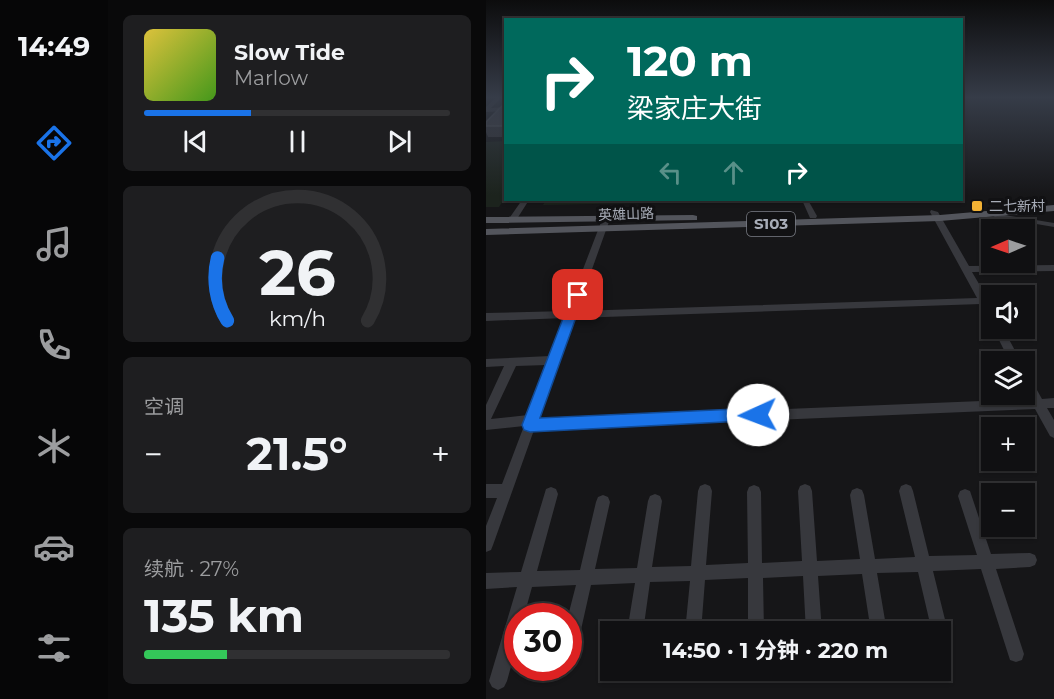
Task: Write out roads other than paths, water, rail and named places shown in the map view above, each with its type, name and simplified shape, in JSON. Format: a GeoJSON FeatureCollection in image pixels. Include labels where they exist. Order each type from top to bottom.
{"type":"FeatureCollection","features":[{"type":"Feature","properties":{"kind":"main road","name":"英雄山路"},"geometry":{"type":"LineString","coordinates":[[486,220],[604,224],[937,215],[1054,201]]}},
{"type":"Feature","properties":{"kind":"main road","name":"英雄山路"},"geometry":{"type":"LineString","coordinates":[[486,232],[604,224],[813,216],[995,215],[1054,208]]}},
{"type":"Feature","properties":{"kind":"street"},"geometry":{"type":"LineString","coordinates":[[512,220],[524,201]]}},
{"type":"Feature","properties":{"kind":"street"},"geometry":{"type":"LineString","coordinates":[[806,201],[813,216]]}},
{"type":"Feature","properties":{"kind":"street"},"geometry":{"type":"LineString","coordinates":[[937,215],[981,296]]}},
{"type":"Feature","properties":{"kind":"street"},"geometry":{"type":"LineString","coordinates":[[995,215],[1054,225]]}},
{"type":"Feature","properties":{"kind":"street"},"geometry":{"type":"LineString","coordinates":[[486,545],[604,224]]}},
{"type":"Feature","properties":{"kind":"street"},"geometry":{"type":"LineString","coordinates":[[966,269],[1054,268]]}},
{"type":"Feature","properties":{"kind":"street"},"geometry":{"type":"LineString","coordinates":[[486,317],[981,301]]}},
{"type":"Feature","properties":{"kind":"street"},"geometry":{"type":"LineString","coordinates":[[486,363],[554,360]]}},
{"type":"Feature","properties":{"kind":"street"},"geometry":{"type":"LineString","coordinates":[[486,417],[512,362]]}},
{"type":"Feature","properties":{"kind":"street"},"geometry":{"type":"LineString","coordinates":[[1035,397],[1054,432]]}},
{"type":"Feature","properties":{"kind":"street"},"geometry":{"type":"LineString","coordinates":[[486,425],[1054,403]]}},
{"type":"Feature","properties":{"kind":"street"},"geometry":{"type":"LineString","coordinates":[[486,491],[506,490]]}},
{"type":"Feature","properties":{"kind":"street"},"geometry":{"type":"LineString","coordinates":[[694,621],[705,491]]}},
{"type":"Feature","properties":{"kind":"street"},"geometry":{"type":"LineString","coordinates":[[805,491],[813,621]]}},
{"type":"Feature","properties":{"kind":"street"},"geometry":{"type":"LineString","coordinates":[[906,491],[937,621]]}},
{"type":"Feature","properties":{"kind":"street"},"geometry":{"type":"LineString","coordinates":[[754,492],[756,621]]}},
{"type":"Feature","properties":{"kind":"street"},"geometry":{"type":"LineString","coordinates":[[498,681],[551,494]]}},
{"type":"Feature","properties":{"kind":"street"},"geometry":{"type":"LineString","coordinates":[[857,495],[877,621]]}},
{"type":"Feature","properties":{"kind":"street"},"geometry":{"type":"LineString","coordinates":[[964,496],[1016,654]]}},
{"type":"Feature","properties":{"kind":"street"},"geometry":{"type":"LineString","coordinates":[[637,621],[655,501]]}},
{"type":"Feature","properties":{"kind":"street"},"geometry":{"type":"LineString","coordinates":[[579,603],[603,502]]}},
{"type":"Feature","properties":{"kind":"street"},"geometry":{"type":"LineString","coordinates":[[486,581],[1030,560]]}},
{"type":"Feature","properties":{"kind":"place","name":"二七新村"},"geometry":{"type":"Point","coordinates":[977,206]}}]}
